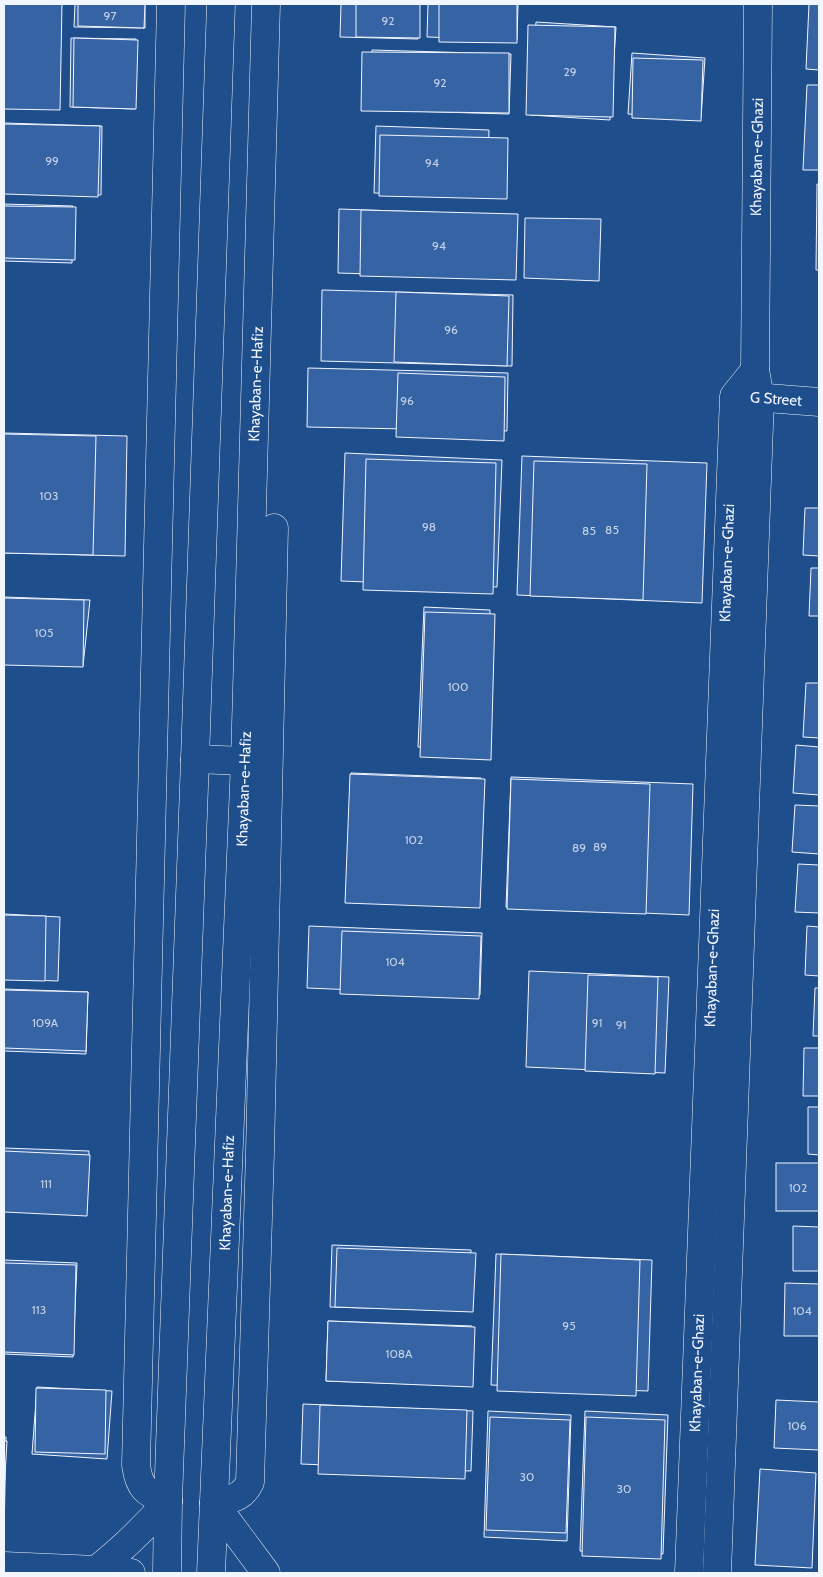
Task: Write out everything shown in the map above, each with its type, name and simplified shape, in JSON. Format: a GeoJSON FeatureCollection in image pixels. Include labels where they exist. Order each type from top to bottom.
{"type":"FeatureCollection","features":[{"type":"Feature","properties":{"kind":"main road"},"geometry":{"type":"LineString","coordinates":[[168,1501],[152,1496],[144,1489],[138,1480],[136,1465],[171,4]]}},
{"type":"Feature","properties":{"kind":"main road"},"geometry":{"type":"LineString","coordinates":[[167,1573],[221,4]]}},
{"type":"Feature","properties":{"kind":"main road","name":"Khayaban-e-Hafiz"},"geometry":{"type":"LineString","coordinates":[[211,1573],[245,761],[266,4]]}},
{"type":"Feature","properties":{"kind":"main road","name":"Khayaban-e-Ghazi"},"geometry":{"type":"LineString","coordinates":[[689,1573],[747,397],[755,370],[758,4]]}},
{"type":"Feature","properties":{"kind":"main road","name":"Khayaban-e-Ghazi"},"geometry":{"type":"LineString","coordinates":[[716,1573],[747,397]]}},
{"type":"Feature","properties":{"kind":"main road","name":"G Street"},"geometry":{"type":"LineString","coordinates":[[747,397],[819,402]]}},
{"type":"Feature","properties":{"kind":"main road"},"geometry":{"type":"LineString","coordinates":[[266,1573],[214,1503],[238,1496],[246,1490],[250,1482],[260,1152],[274,528]]}},
{"type":"Feature","properties":{"kind":"main road"},"geometry":{"type":"LineString","coordinates":[[195,759],[245,761]]}},
{"type":"Feature","properties":{"kind":"main road"},"geometry":{"type":"LineString","coordinates":[[96,1570],[134,1538],[168,1501]]}},
{"type":"Feature","properties":{"kind":"main road"},"geometry":{"type":"LineString","coordinates":[[4,1566],[131,1573]]}},
{"type":"Feature","properties":{"kind":"building"},"geometry":{"type":"Polygon","coordinates":[[[4,4],[61,4],[59,101],[4,100],[4,4]]]}},
{"type":"Feature","properties":{"kind":"building"},"geometry":{"type":"Polygon","coordinates":[[[4,4],[62,4],[60,110],[4,109],[4,4]]]}},
{"type":"Feature","properties":{"kind":"building"},"geometry":{"type":"Polygon","coordinates":[[[75,4],[145,4],[145,28],[74,27],[75,4]]]}},
{"type":"Feature","properties":{"kind":"building"},"geometry":{"type":"Polygon","coordinates":[[[78,4],[145,4],[144,28],[78,26],[78,4]]]}},
{"type":"Feature","properties":{"kind":"building"},"geometry":{"type":"Polygon","coordinates":[[[341,4],[419,4],[418,39],[340,37],[341,4]]]}},
{"type":"Feature","properties":{"kind":"building"},"geometry":{"type":"Polygon","coordinates":[[[356,4],[420,4],[420,38],[356,37],[356,4]]]}},
{"type":"Feature","properties":{"kind":"building"},"geometry":{"type":"Polygon","coordinates":[[[428,4],[518,4],[517,40],[427,37],[428,4]]]}},
{"type":"Feature","properties":{"kind":"building"},"geometry":{"type":"Polygon","coordinates":[[[439,4],[517,4],[517,43],[439,42],[439,4]]]}},
{"type":"Feature","properties":{"kind":"building"},"geometry":{"type":"Polygon","coordinates":[[[809,4],[819,4],[819,70],[806,69],[809,4]]]}},
{"type":"Feature","properties":{"kind":"building"},"geometry":{"type":"Polygon","coordinates":[[[536,22],[616,27],[610,120],[530,115],[536,22]]]}},
{"type":"Feature","properties":{"kind":"building"},"geometry":{"type":"Polygon","coordinates":[[[528,25],[615,27],[613,117],[526,115],[528,25]]]}},
{"type":"Feature","properties":{"kind":"building"},"geometry":{"type":"Polygon","coordinates":[[[71,38],[136,39],[135,109],[70,107],[71,38]]]}},
{"type":"Feature","properties":{"kind":"building"},"geometry":{"type":"Polygon","coordinates":[[[74,38],[138,40],[136,109],[73,107],[74,38]]]}},
{"type":"Feature","properties":{"kind":"building"},"geometry":{"type":"Polygon","coordinates":[[[372,50],[511,54],[509,114],[370,110],[372,50]]]}},
{"type":"Feature","properties":{"kind":"building"},"geometry":{"type":"Polygon","coordinates":[[[362,52],[509,53],[509,113],[361,111],[362,52]]]}},
{"type":"Feature","properties":{"kind":"building"},"geometry":{"type":"Polygon","coordinates":[[[632,53],[705,58],[701,118],[628,114],[632,53]]]}},
{"type":"Feature","properties":{"kind":"building"},"geometry":{"type":"Polygon","coordinates":[[[633,58],[703,60],[701,121],[632,118],[633,58]]]}},
{"type":"Feature","properties":{"kind":"building"},"geometry":{"type":"Polygon","coordinates":[[[807,85],[819,85],[819,170],[803,170],[807,85]]]}},
{"type":"Feature","properties":{"kind":"building"},"geometry":{"type":"Polygon","coordinates":[[[4,123],[102,126],[101,195],[4,193],[4,123]]]}},
{"type":"Feature","properties":{"kind":"building"},"geometry":{"type":"Polygon","coordinates":[[[4,124],[100,126],[98,197],[4,194],[4,124]]]}},
{"type":"Feature","properties":{"kind":"building"},"geometry":{"type":"Polygon","coordinates":[[[376,126],[489,130],[487,196],[374,193],[376,126]]]}},
{"type":"Feature","properties":{"kind":"building"},"geometry":{"type":"Polygon","coordinates":[[[380,135],[508,138],[507,199],[379,196],[380,135]]]}},
{"type":"Feature","properties":{"kind":"building"},"geometry":{"type":"Polygon","coordinates":[[[817,184],[819,184],[819,270],[816,270],[817,184]]]}},
{"type":"Feature","properties":{"kind":"building"},"geometry":{"type":"Polygon","coordinates":[[[4,204],[73,206],[72,263],[4,261],[4,204]]]}},
{"type":"Feature","properties":{"kind":"building"},"geometry":{"type":"Polygon","coordinates":[[[4,206],[76,207],[75,260],[4,258],[4,206]]]}},
{"type":"Feature","properties":{"kind":"building"},"geometry":{"type":"Polygon","coordinates":[[[339,209],[513,215],[511,278],[338,273],[339,209]]]}},
{"type":"Feature","properties":{"kind":"building"},"geometry":{"type":"Polygon","coordinates":[[[361,210],[518,214],[516,280],[360,276],[361,210]]]}},
{"type":"Feature","properties":{"kind":"building"},"geometry":{"type":"Polygon","coordinates":[[[525,218],[601,219],[599,281],[524,278],[525,218]]]}},
{"type":"Feature","properties":{"kind":"building"},"geometry":{"type":"Polygon","coordinates":[[[322,290],[513,295],[512,366],[321,361],[322,290]]]}},
{"type":"Feature","properties":{"kind":"building"},"geometry":{"type":"Polygon","coordinates":[[[396,292],[509,296],[507,366],[394,362],[396,292]]]}},
{"type":"Feature","properties":{"kind":"building"},"geometry":{"type":"Polygon","coordinates":[[[308,368],[508,373],[507,431],[307,427],[308,368]]]}},
{"type":"Feature","properties":{"kind":"building"},"geometry":{"type":"Polygon","coordinates":[[[398,373],[505,377],[504,441],[396,437],[398,373]]]}},
{"type":"Feature","properties":{"kind":"building"},"geometry":{"type":"Polygon","coordinates":[[[4,433],[127,436],[125,556],[4,553],[4,433]]]}},
{"type":"Feature","properties":{"kind":"building"},"geometry":{"type":"Polygon","coordinates":[[[4,434],[96,436],[93,555],[4,553],[4,434]]]}},
{"type":"Feature","properties":{"kind":"building"},"geometry":{"type":"Polygon","coordinates":[[[345,453],[502,460],[497,587],[341,581],[345,453]]]}},
{"type":"Feature","properties":{"kind":"building"},"geometry":{"type":"Polygon","coordinates":[[[522,456],[707,463],[702,603],[517,595],[522,456]]]}},
{"type":"Feature","properties":{"kind":"building"},"geometry":{"type":"Polygon","coordinates":[[[366,459],[496,463],[493,594],[363,590],[366,459]]]}},
{"type":"Feature","properties":{"kind":"building"},"geometry":{"type":"Polygon","coordinates":[[[534,461],[647,464],[643,600],[530,596],[534,461]]]}},
{"type":"Feature","properties":{"kind":"building"},"geometry":{"type":"Polygon","coordinates":[[[805,508],[819,508],[819,556],[803,555],[805,508]]]}},
{"type":"Feature","properties":{"kind":"building"},"geometry":{"type":"Polygon","coordinates":[[[811,568],[819,568],[819,616],[809,616],[811,568]]]}},
{"type":"Feature","properties":{"kind":"building"},"geometry":{"type":"Polygon","coordinates":[[[4,597],[90,600],[83,666],[4,663],[4,597]]]}},
{"type":"Feature","properties":{"kind":"building"},"geometry":{"type":"Polygon","coordinates":[[[4,598],[84,600],[83,667],[4,665],[4,598]]]}},
{"type":"Feature","properties":{"kind":"building"},"geometry":{"type":"Polygon","coordinates":[[[424,607],[490,610],[485,750],[418,747],[424,607]]]}},
{"type":"Feature","properties":{"kind":"building"},"geometry":{"type":"Polygon","coordinates":[[[425,612],[495,614],[491,760],[420,757],[425,612]]]}},
{"type":"Feature","properties":{"kind":"building"},"geometry":{"type":"Polygon","coordinates":[[[806,683],[819,683],[819,738],[803,737],[806,683]]]}},
{"type":"Feature","properties":{"kind":"building"},"geometry":{"type":"Polygon","coordinates":[[[796,745],[819,747],[819,795],[793,793],[796,745]]]}},
{"type":"Feature","properties":{"kind":"building"},"geometry":{"type":"Polygon","coordinates":[[[351,773],[481,778],[477,905],[347,900],[351,773]]]}},
{"type":"Feature","properties":{"kind":"building"},"geometry":{"type":"Polygon","coordinates":[[[350,774],[485,779],[480,908],[345,903],[350,774]]]}},
{"type":"Feature","properties":{"kind":"building"},"geometry":{"type":"Polygon","coordinates":[[[511,777],[693,784],[689,915],[506,907],[511,777]]]}},
{"type":"Feature","properties":{"kind":"building"},"geometry":{"type":"Polygon","coordinates":[[[511,779],[650,784],[646,914],[507,909],[511,779]]]}},
{"type":"Feature","properties":{"kind":"building"},"geometry":{"type":"Polygon","coordinates":[[[795,805],[819,806],[819,854],[792,852],[795,805]]]}},
{"type":"Feature","properties":{"kind":"building"},"geometry":{"type":"Polygon","coordinates":[[[798,864],[819,865],[819,913],[795,912],[798,864]]]}},
{"type":"Feature","properties":{"kind":"building"},"geometry":{"type":"Polygon","coordinates":[[[4,914],[60,917],[58,981],[4,979],[4,914]]]}},
{"type":"Feature","properties":{"kind":"building"},"geometry":{"type":"Polygon","coordinates":[[[4,915],[46,916],[45,981],[4,980],[4,915]]]}},
{"type":"Feature","properties":{"kind":"building"},"geometry":{"type":"Polygon","coordinates":[[[309,926],[482,933],[480,995],[307,988],[309,926]]]}},
{"type":"Feature","properties":{"kind":"building"},"geometry":{"type":"Polygon","coordinates":[[[807,926],[819,927],[819,976],[805,975],[807,926]]]}},
{"type":"Feature","properties":{"kind":"building"},"geometry":{"type":"Polygon","coordinates":[[[342,931],[481,936],[479,999],[340,994],[342,931]]]}},
{"type":"Feature","properties":{"kind":"building"},"geometry":{"type":"Polygon","coordinates":[[[529,971],[669,977],[665,1073],[526,1067],[529,971]]]}},
{"type":"Feature","properties":{"kind":"building"},"geometry":{"type":"Polygon","coordinates":[[[588,975],[658,977],[655,1074],[585,1071],[588,975]]]}},
{"type":"Feature","properties":{"kind":"building"},"geometry":{"type":"Polygon","coordinates":[[[815,988],[819,988],[819,1036],[813,1036],[815,988]]]}},
{"type":"Feature","properties":{"kind":"building"},"geometry":{"type":"Polygon","coordinates":[[[4,989],[88,992],[86,1054],[4,1051],[4,989]]]}},
{"type":"Feature","properties":{"kind":"building"},"geometry":{"type":"Polygon","coordinates":[[[4,990],[88,992],[86,1051],[4,1048],[4,990]]]}},
{"type":"Feature","properties":{"kind":"building"},"geometry":{"type":"Polygon","coordinates":[[[804,1048],[819,1048],[819,1096],[803,1096],[804,1048]]]}},
{"type":"Feature","properties":{"kind":"building"},"geometry":{"type":"Polygon","coordinates":[[[808,1107],[819,1107],[819,1155],[808,1154],[808,1107]]]}},
{"type":"Feature","properties":{"kind":"building"},"geometry":{"type":"Polygon","coordinates":[[[4,1148],[89,1151],[87,1211],[4,1209],[4,1148]]]}},
{"type":"Feature","properties":{"kind":"building"},"geometry":{"type":"Polygon","coordinates":[[[4,1151],[90,1155],[87,1216],[4,1212],[4,1151]]]}},
{"type":"Feature","properties":{"kind":"building"},"geometry":{"type":"Polygon","coordinates":[[[776,1163],[819,1163],[819,1211],[776,1211],[776,1163]]]}},
{"type":"Feature","properties":{"kind":"building"},"geometry":{"type":"Polygon","coordinates":[[[793,1226],[819,1227],[819,1271],[793,1271],[793,1226]]]}},
{"type":"Feature","properties":{"kind":"building"},"geometry":{"type":"Polygon","coordinates":[[[332,1245],[471,1250],[469,1311],[330,1307],[332,1245]]]}},
{"type":"Feature","properties":{"kind":"building"},"geometry":{"type":"Polygon","coordinates":[[[337,1248],[476,1253],[473,1312],[335,1307],[337,1248]]]}},
{"type":"Feature","properties":{"kind":"building"},"geometry":{"type":"Polygon","coordinates":[[[496,1254],[652,1260],[648,1391],[491,1385],[496,1254]]]}},
{"type":"Feature","properties":{"kind":"building"},"geometry":{"type":"Polygon","coordinates":[[[501,1254],[640,1260],[636,1396],[497,1391],[501,1254]]]}},
{"type":"Feature","properties":{"kind":"building"},"geometry":{"type":"Polygon","coordinates":[[[4,1260],[77,1263],[73,1357],[4,1354],[4,1260]]]}},
{"type":"Feature","properties":{"kind":"building"},"geometry":{"type":"Polygon","coordinates":[[[4,1263],[76,1265],[74,1355],[4,1352],[4,1263]]]}},
{"type":"Feature","properties":{"kind":"building"},"geometry":{"type":"Polygon","coordinates":[[[785,1283],[819,1284],[819,1336],[784,1336],[785,1283]]]}},
{"type":"Feature","properties":{"kind":"building"},"geometry":{"type":"Polygon","coordinates":[[[328,1321],[472,1326],[470,1386],[326,1381],[328,1321]]]}},
{"type":"Feature","properties":{"kind":"building"},"geometry":{"type":"Polygon","coordinates":[[[328,1321],[475,1327],[473,1387],[326,1381],[328,1321]]]}},
{"type":"Feature","properties":{"kind":"building"},"geometry":{"type":"Polygon","coordinates":[[[37,1387],[112,1391],[107,1459],[32,1454],[37,1387]]]}},
{"type":"Feature","properties":{"kind":"building"},"geometry":{"type":"Polygon","coordinates":[[[36,1388],[106,1390],[105,1454],[35,1452],[36,1388]]]}},
{"type":"Feature","properties":{"kind":"building"},"geometry":{"type":"Polygon","coordinates":[[[776,1400],[819,1402],[819,1450],[774,1448],[776,1400]]]}},
{"type":"Feature","properties":{"kind":"building"},"geometry":{"type":"Polygon","coordinates":[[[303,1404],[473,1411],[471,1471],[301,1464],[303,1404]]]}},
{"type":"Feature","properties":{"kind":"building"},"geometry":{"type":"Polygon","coordinates":[[[320,1405],[467,1410],[465,1479],[318,1474],[320,1405]]]}},
{"type":"Feature","properties":{"kind":"building"},"geometry":{"type":"Polygon","coordinates":[[[488,1411],[571,1415],[567,1541],[484,1537],[488,1411]]]}},
{"type":"Feature","properties":{"kind":"building"},"geometry":{"type":"Polygon","coordinates":[[[585,1411],[668,1415],[663,1554],[580,1551],[585,1411]]]}},
{"type":"Feature","properties":{"kind":"building"},"geometry":{"type":"Polygon","coordinates":[[[490,1417],[570,1420],[566,1533],[486,1530],[490,1417]]]}},
{"type":"Feature","properties":{"kind":"building"},"geometry":{"type":"Polygon","coordinates":[[[586,1417],[665,1420],[661,1559],[582,1556],[586,1417]]]}},
{"type":"Feature","properties":{"kind":"building"},"geometry":{"type":"Polygon","coordinates":[[[4,1437],[6,1437],[4,1536],[4,1437]]]}},
{"type":"Feature","properties":{"kind":"building"},"geometry":{"type":"Polygon","coordinates":[[[4,1441],[7,1441],[4,1493],[4,1441]]]}},
{"type":"Feature","properties":{"kind":"building"},"geometry":{"type":"Polygon","coordinates":[[[760,1469],[816,1473],[812,1568],[755,1565],[760,1469]]]}}]}
